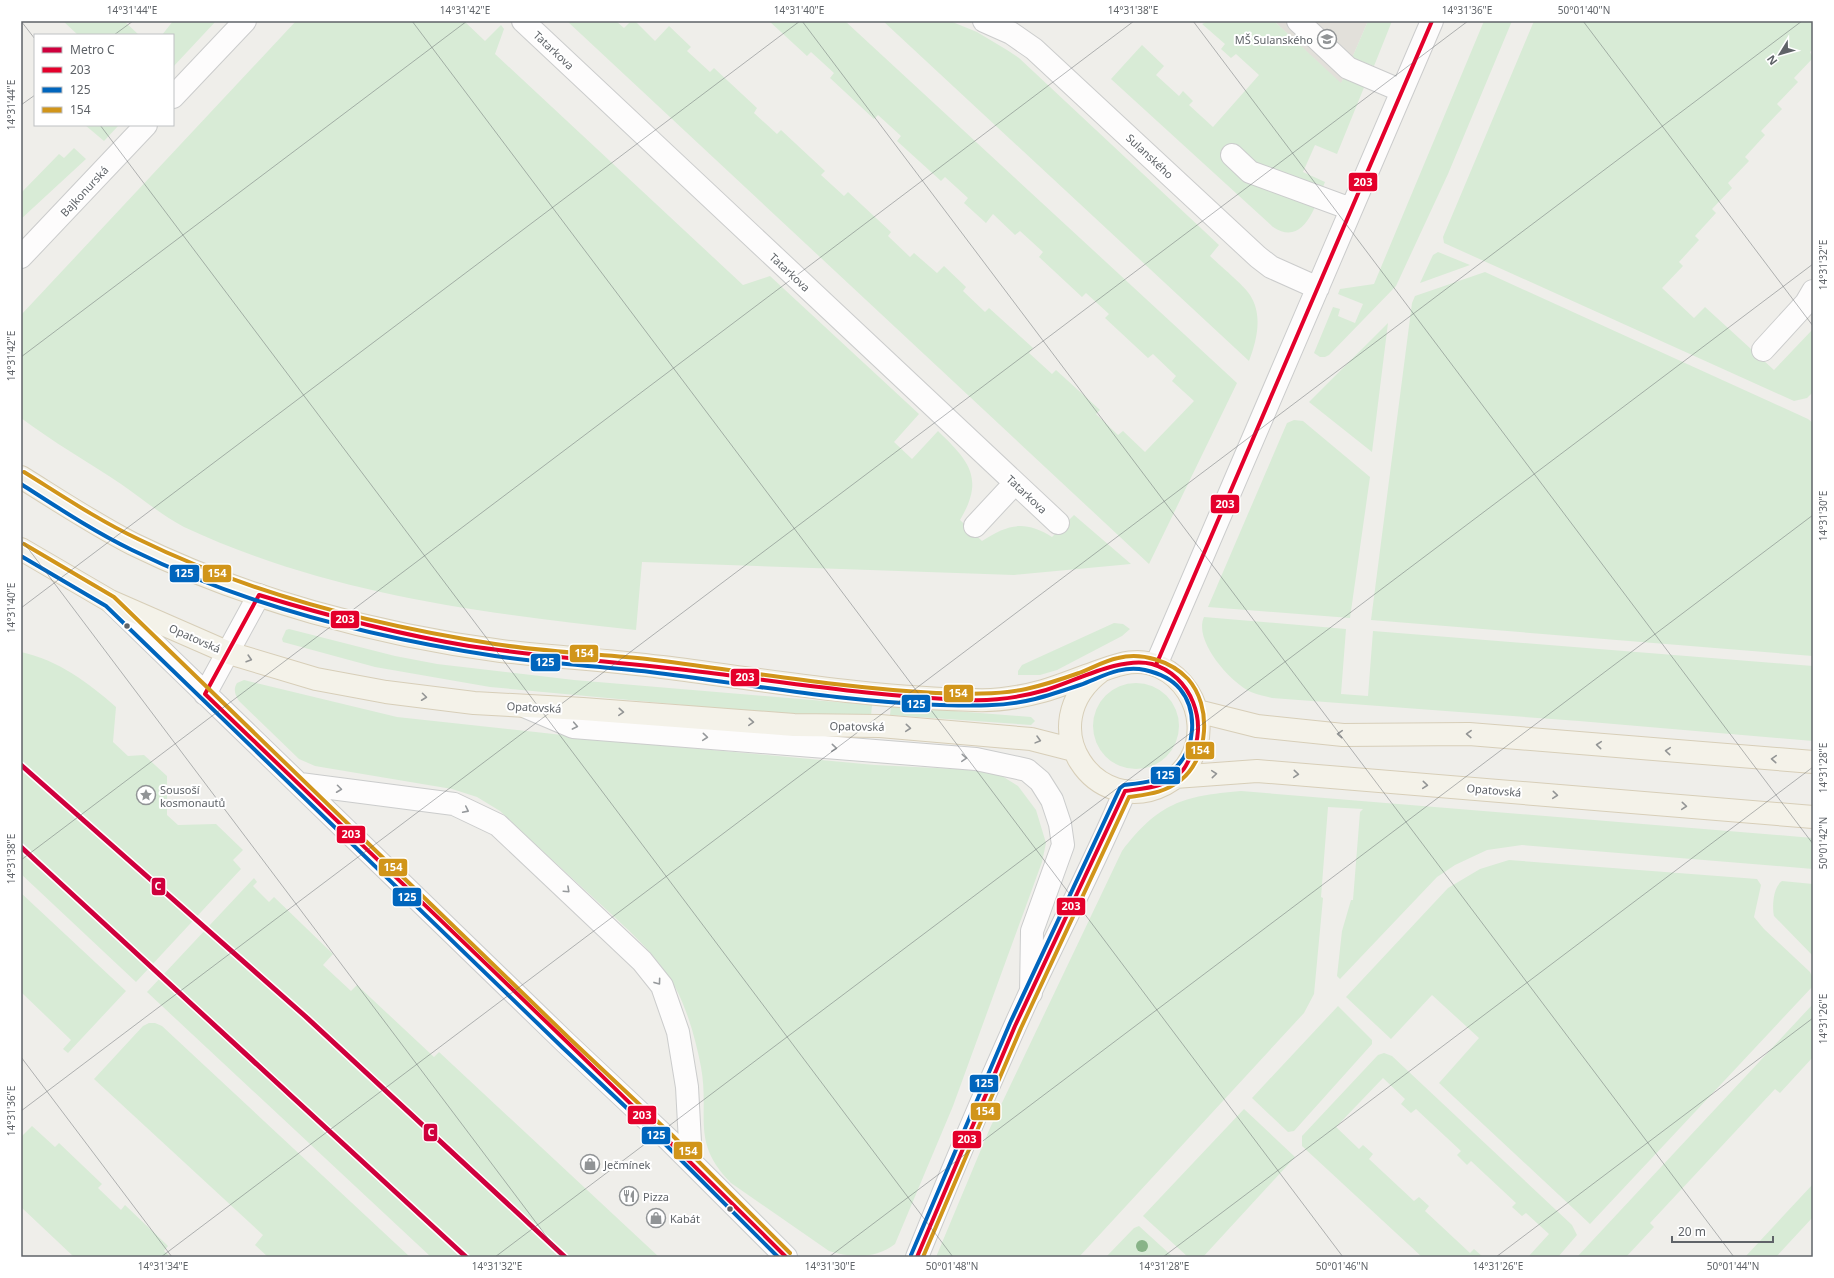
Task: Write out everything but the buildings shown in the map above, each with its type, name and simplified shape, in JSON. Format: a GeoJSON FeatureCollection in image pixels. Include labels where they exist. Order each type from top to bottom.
{"type":"FeatureCollection","features":[{"type":"Feature","properties":{"kind":"main road","name":"Opatovská"},"geometry":{"type":"LineString","coordinates":[[21,477],[96,524],[135,544],[187,568],[259,595],[342,620],[422,637],[499,650],[641,664],[883,695],[977,701],[997,700],[1035,693],[1101,671],[1128,662],[1156,665],[1183,683],[1192,696],[1198,711],[1199,729],[1196,748],[1188,764],[1175,777],[1151,790],[1138,792],[1125,791],[1109,786],[1094,777],[1082,765],[1074,750],[1070,728],[1073,705],[1084,685],[1101,671]]}},
{"type":"Feature","properties":{"kind":"main road","name":"Opatovská"},"geometry":{"type":"LineString","coordinates":[[21,549],[110,601],[229,653],[324,681],[400,694],[474,703],[583,709],[794,725],[880,726],[1032,739],[1074,750]]}},
{"type":"Feature","properties":{"kind":"main road"},"geometry":{"type":"LineString","coordinates":[[1198,711],[1257,726],[1343,735],[1469,734],[1813,762]]}},
{"type":"Feature","properties":{"kind":"main road","name":"Opatovská"},"geometry":{"type":"LineString","coordinates":[[1175,777],[1257,771],[1813,817]]}},
{"type":"Feature","properties":{"kind":"street"},"geometry":{"type":"LineString","coordinates":[[174,96],[244,21]]}},
{"type":"Feature","properties":{"kind":"street","name":"Tatarkova"},"geometry":{"type":"LineString","coordinates":[[523,21],[1058,523]]}},
{"type":"Feature","properties":{"kind":"street","name":"Sulanského"},"geometry":{"type":"LineString","coordinates":[[984,21],[1010,33],[1034,49],[1258,257],[1271,267],[1318,288]]}},
{"type":"Feature","properties":{"kind":"street"},"geometry":{"type":"LineString","coordinates":[[1298,21],[1348,68],[1402,90]]}},
{"type":"Feature","properties":{"kind":"street"},"geometry":{"type":"LineString","coordinates":[[1156,665],[1432,21]]}},
{"type":"Feature","properties":{"kind":"street","name":"Bajkonurská"},"geometry":{"type":"LineString","coordinates":[[21,257],[145,126]]}},
{"type":"Feature","properties":{"kind":"street"},"geometry":{"type":"LineString","coordinates":[[1232,155],[1250,172],[1351,209]]}},
{"type":"Feature","properties":{"kind":"street"},"geometry":{"type":"LineString","coordinates":[[1763,350],[1811,301]]}},
{"type":"Feature","properties":{"kind":"street"},"geometry":{"type":"LineString","coordinates":[[975,526],[1015,483]]}},
{"type":"Feature","properties":{"kind":"street"},"geometry":{"type":"LineString","coordinates":[[205,694],[229,653],[259,595]]}},
{"type":"Feature","properties":{"kind":"street"},"geometry":{"type":"LineString","coordinates":[[110,601],[560,1038],[691,1161],[786,1257]]}},
{"type":"Feature","properties":{"kind":"street"},"geometry":{"type":"LineString","coordinates":[[526,707],[573,727],[976,759],[1027,770],[1040,781],[1052,800],[1060,824],[1062,845],[1032,931],[1030,993]]}},
{"type":"Feature","properties":{"kind":"street"},"geometry":{"type":"LineString","coordinates":[[300,784],[454,804],[498,825],[642,961],[662,986],[678,1032],[687,1087],[691,1161]]}},
{"type":"Feature","properties":{"kind":"street"},"geometry":{"type":"LineString","coordinates":[[917,1257],[959,1154],[1030,993],[1096,857],[1125,791]]}},
{"type":"Feature","properties":{"kind":"shaded area","name":"MŠ Sulanského"},"geometry":{"type":"Polygon","coordinates":[[[1274,21],[1368,21],[1341,84],[1274,21]]]}},
{"type":"Feature","properties":{"kind":"green space"},"geometry":{"type":"Polygon","coordinates":[[[63,21],[124,21],[138,34],[77,34],[63,21]]]}},
{"type":"Feature","properties":{"kind":"green space"},"geometry":{"type":"Polygon","coordinates":[[[173,21],[216,21],[174,66],[174,34],[163,34],[173,21]]]}},
{"type":"Feature","properties":{"kind":"green space"},"geometry":{"type":"Polygon","coordinates":[[[296,21],[464,21],[485,41],[501,25],[504,29],[495,54],[743,285],[770,276],[919,414],[894,442],[912,459],[938,431],[949,442],[965,461],[970,471],[972,481],[968,505],[960,520],[982,541],[1000,531],[1017,526],[1033,528],[1052,537],[1074,515],[1131,564],[1014,575],[642,562],[636,630],[462,608],[349,585],[293,569],[238,550],[184,527],[168,518],[121,484],[58,444],[21,418],[21,315],[296,21]]]}},
{"type":"Feature","properties":{"kind":"green space"},"geometry":{"type":"Polygon","coordinates":[[[567,21],[616,21],[624,28],[631,21],[635,21],[655,41],[669,26],[691,47],[687,51],[710,72],[714,68],[757,108],[754,113],[777,134],[781,130],[825,171],[821,175],[844,196],[848,192],[891,232],[888,236],[910,257],[914,253],[937,273],[944,266],[966,287],[963,291],[985,312],[989,308],[1033,348],[1029,353],[1052,374],[1056,370],[1100,410],[1096,414],[1118,435],[1123,431],[1145,452],[1194,401],[1172,381],[1176,376],[1153,354],[1148,358],[1105,318],[1109,314],[1086,293],[1082,297],[1039,257],[1043,252],[1020,231],[1015,235],[993,214],[986,223],[964,203],[968,198],[945,177],[941,181],[897,141],[901,136],[878,115],[874,119],[830,78],[834,73],[811,52],[807,56],[769,21],[845,21],[1237,383],[1149,564],[567,21]]]}},
{"type":"Feature","properties":{"kind":"green space"},"geometry":{"type":"Polygon","coordinates":[[[883,21],[950,21],[977,32],[1019,58],[1219,245],[1210,256],[1247,291],[1254,303],[1258,319],[1256,336],[1249,361],[883,21]]]}},
{"type":"Feature","properties":{"kind":"green space"},"geometry":{"type":"Polygon","coordinates":[[[1208,21],[1274,21],[1341,83],[1344,77],[1365,85],[1337,154],[1315,145],[1303,172],[1325,182],[1318,201],[1308,220],[1301,228],[1293,232],[1284,232],[1273,227],[1111,79],[1142,45],[1164,66],[1156,75],[1179,96],[1183,91],[1193,101],[1189,105],[1213,127],[1259,75],[1236,54],[1231,58],[1221,49],[1225,44],[1202,24],[1208,21]]]}},
{"type":"Feature","properties":{"kind":"green space"},"geometry":{"type":"Polygon","coordinates":[[[1368,21],[1392,21],[1374,66],[1352,58],[1368,21]]]}},
{"type":"Feature","properties":{"kind":"green space"},"geometry":{"type":"Polygon","coordinates":[[[1484,21],[1512,21],[1448,174],[1396,286],[1329,355],[1320,357],[1314,353],[1333,307],[1340,309],[1338,316],[1355,323],[1363,304],[1338,294],[1340,289],[1374,284],[1484,21]]]}},
{"type":"Feature","properties":{"kind":"green space"},"geometry":{"type":"Polygon","coordinates":[[[1534,21],[1813,21],[1813,49],[1810,52],[1813,58],[1794,78],[1798,82],[1777,104],[1782,109],[1761,131],[1765,135],[1745,157],[1749,161],[1728,183],[1732,188],[1712,209],[1716,213],[1695,236],[1699,240],[1679,262],[1683,266],[1662,288],[1694,318],[1705,307],[1774,370],[1813,329],[1813,392],[1807,398],[1794,401],[1444,243],[1443,237],[1534,21]]]}},
{"type":"Feature","properties":{"kind":"green space"},"geometry":{"type":"Polygon","coordinates":[[[86,126],[118,126],[104,141],[86,126]]]}},
{"type":"Feature","properties":{"kind":"green space"},"geometry":{"type":"Polygon","coordinates":[[[74,148],[86,159],[21,219],[21,193],[59,154],[64,158],[74,148]]]}},
{"type":"Feature","properties":{"kind":"green space"},"geometry":{"type":"Polygon","coordinates":[[[1438,252],[1470,265],[1420,283],[1433,255],[1438,252]]]}},
{"type":"Feature","properties":{"kind":"green space"},"geometry":{"type":"Polygon","coordinates":[[[1485,272],[1808,419],[1813,423],[1813,656],[1371,620],[1412,303],[1415,296],[1485,272]]]}},
{"type":"Feature","properties":{"kind":"green space"},"geometry":{"type":"Polygon","coordinates":[[[1388,323],[1372,452],[1309,402],[1388,323]]]}},
{"type":"Feature","properties":{"kind":"green space"},"geometry":{"type":"Polygon","coordinates":[[[1294,420],[1303,421],[1370,477],[1350,618],[1208,607],[1287,423],[1294,420]]]}},
{"type":"Feature","properties":{"kind":"green space"},"geometry":{"type":"Polygon","coordinates":[[[1204,617],[1346,629],[1341,694],[1368,696],[1373,631],[1813,666],[1813,741],[1579,721],[1272,698],[1251,692],[1224,671],[1209,649],[1204,638],[1202,627],[1204,617]]]}},
{"type":"Feature","properties":{"kind":"green space"},"geometry":{"type":"Polygon","coordinates":[[[1114,623],[1123,624],[1130,629],[1122,636],[1057,670],[1040,675],[1018,675],[1018,671],[1022,665],[1114,623]]]}},
{"type":"Feature","properties":{"kind":"green space"},"geometry":{"type":"Polygon","coordinates":[[[289,629],[395,656],[437,664],[574,680],[872,705],[871,716],[791,715],[490,687],[375,667],[283,642],[282,639],[286,630],[289,629]]]}},
{"type":"Feature","properties":{"kind":"green space"},"geometry":{"type":"Polygon","coordinates":[[[21,652],[48,661],[60,667],[84,681],[116,707],[113,742],[128,756],[144,755],[167,776],[167,815],[178,825],[216,824],[243,850],[233,860],[241,869],[136,982],[21,874],[21,652]]]}},
{"type":"Feature","properties":{"kind":"green space"},"geometry":{"type":"Polygon","coordinates":[[[244,680],[397,717],[636,743],[875,765],[977,770],[1002,776],[1018,786],[1036,810],[1046,843],[1042,862],[953,1106],[895,1244],[880,1252],[863,1256],[846,1255],[829,1251],[731,1183],[718,1168],[710,1155],[706,1141],[704,1128],[703,1085],[697,1047],[684,1006],[675,987],[659,963],[630,931],[500,811],[477,797],[452,789],[315,766],[299,759],[239,701],[235,688],[237,683],[244,680]]]}},
{"type":"Feature","properties":{"kind":"green space"},"geometry":{"type":"Polygon","coordinates":[[[1136,683],[1144,684],[1160,690],[1172,702],[1178,718],[1178,734],[1172,750],[1160,762],[1144,768],[1136,769],[1128,768],[1112,762],[1100,750],[1094,734],[1093,726],[1094,718],[1100,702],[1112,690],[1128,684],[1136,683]]]}},
{"type":"Feature","properties":{"kind":"green space"},"geometry":{"type":"Polygon","coordinates":[[[891,706],[1031,717],[1035,721],[1031,725],[890,715],[891,706]]]}},
{"type":"Feature","properties":{"kind":"green space"},"geometry":{"type":"Polygon","coordinates":[[[1241,791],[1813,838],[1813,869],[1522,845],[1487,850],[1455,865],[1437,877],[1340,979],[1337,976],[1342,931],[1351,900],[1353,900],[1360,812],[1363,809],[1328,807],[1321,897],[1323,898],[1314,994],[1304,1013],[1079,1257],[936,1257],[990,1128],[1122,851],[1148,822],[1160,812],[1173,805],[1203,796],[1241,791]]]}},
{"type":"Feature","properties":{"kind":"green space"},"geometry":{"type":"Polygon","coordinates":[[[1509,860],[1757,879],[1761,885],[1754,917],[1764,929],[1810,972],[1813,979],[1812,987],[1590,1224],[1439,1083],[1479,1038],[1432,995],[1391,1039],[1346,997],[1448,888],[1480,869],[1509,860]]]}},
{"type":"Feature","properties":{"kind":"green space"},"geometry":{"type":"Polygon","coordinates":[[[254,878],[257,882],[253,886],[269,902],[274,897],[333,954],[323,965],[351,991],[357,985],[434,1057],[439,1052],[659,1257],[431,1257],[147,992],[254,878]]]}},
{"type":"Feature","properties":{"kind":"green space"},"geometry":{"type":"Polygon","coordinates":[[[1782,881],[1813,884],[1813,956],[1774,916],[1773,903],[1775,892],[1782,881]]]}},
{"type":"Feature","properties":{"kind":"green space"},"geometry":{"type":"Polygon","coordinates":[[[21,893],[126,991],[68,1053],[63,1049],[71,1040],[21,992],[21,893]]]}},
{"type":"Feature","properties":{"kind":"green space"},"geometry":{"type":"Polygon","coordinates":[[[1813,1004],[1813,1057],[1780,1093],[1775,1089],[1650,1223],[1654,1227],[1626,1257],[1577,1257],[1813,1004]]]}},
{"type":"Feature","properties":{"kind":"green space"},"geometry":{"type":"Polygon","coordinates":[[[1338,1006],[1372,1040],[1372,1044],[1294,1131],[1288,1132],[1252,1098],[1338,1006]]]}},
{"type":"Feature","properties":{"kind":"green space"},"geometry":{"type":"Polygon","coordinates":[[[149,1023],[155,1023],[162,1026],[410,1257],[268,1257],[255,1245],[263,1235],[94,1079],[143,1026],[149,1023]]]}},
{"type":"Feature","properties":{"kind":"green space"},"geometry":{"type":"Polygon","coordinates":[[[1384,1053],[1392,1056],[1572,1225],[1577,1235],[1558,1257],[1528,1257],[1549,1234],[1526,1213],[1522,1216],[1512,1207],[1516,1203],[1471,1161],[1467,1165],[1457,1155],[1461,1151],[1416,1109],[1411,1113],[1401,1104],[1405,1099],[1383,1078],[1336,1127],[1359,1149],[1363,1145],[1373,1154],[1369,1159],[1414,1201],[1419,1197],[1429,1206],[1425,1211],[1470,1253],[1474,1249],[1483,1257],[1422,1257],[1302,1146],[1302,1136],[1378,1055],[1384,1053]]]}},
{"type":"Feature","properties":{"kind":"green space"},"geometry":{"type":"Polygon","coordinates":[[[1244,1109],[1295,1157],[1203,1257],[1188,1257],[1143,1216],[1244,1109]]]}},
{"type":"Feature","properties":{"kind":"green space"},"geometry":{"type":"Polygon","coordinates":[[[32,1126],[55,1147],[59,1143],[102,1184],[98,1188],[121,1210],[125,1205],[168,1246],[164,1251],[171,1257],[74,1257],[21,1207],[21,1137],[32,1126]]]}},
{"type":"Feature","properties":{"kind":"green space"},"geometry":{"type":"Polygon","coordinates":[[[1813,1184],[1813,1217],[1776,1257],[1745,1257],[1813,1184]]]}},
{"type":"Feature","properties":{"kind":"green space"},"geometry":{"type":"Polygon","coordinates":[[[1139,1226],[1173,1257],[1106,1257],[1134,1228],[1139,1226]]]}},
{"type":"Feature","properties":{"kind":"metro line","name":"C"},"geometry":{"type":"LineString","coordinates":[[21,765],[305,1016],[565,1257]]}},
{"type":"Feature","properties":{"kind":"metro line","name":"C"},"geometry":{"type":"LineString","coordinates":[[21,847],[466,1257]]}},
{"type":"Feature","properties":{"kind":"transit line","name":"203"},"geometry":{"type":"LineString","coordinates":[[1156,665],[1432,21]]}},
{"type":"Feature","properties":{"kind":"transit line","name":"154"},"geometry":{"type":"LineString","coordinates":[[24,472],[123,532],[180,559],[224,576],[312,605],[358,617],[449,636],[533,649],[647,659],[900,691],[970,694],[1015,691],[1046,684],[1108,661],[1127,656],[1146,657],[1165,663],[1173,667],[1188,679],[1196,690],[1204,717],[1202,745],[1197,758],[1190,770],[1181,780],[1169,788],[1129,797],[1021,1028],[923,1257]]}},
{"type":"Feature","properties":{"kind":"transit line","name":"125"},"geometry":{"type":"LineString","coordinates":[[21,484],[118,543],[175,570],[219,588],[309,617],[355,629],[448,648],[514,659],[650,672],[795,692],[867,700],[940,705],[976,706],[1023,702],[1080,685],[1119,670],[1127,669],[1145,670],[1155,673],[1164,676],[1176,685],[1186,698],[1192,719],[1192,730],[1187,752],[1174,769],[1163,777],[1150,781],[1124,785],[1120,788],[1010,1023],[911,1255]]}},
{"type":"Feature","properties":{"kind":"transit line","name":"154"},"geometry":{"type":"LineString","coordinates":[[24,544],[114,597],[570,1039],[673,1136],[790,1253]]}},
{"type":"Feature","properties":{"kind":"transit line","name":"125"},"geometry":{"type":"LineString","coordinates":[[21,556],[106,606],[562,1047],[665,1144],[778,1257]]}},
{"type":"Feature","properties":{"kind":"transit line","name":"203"},"geometry":{"type":"LineString","coordinates":[[786,1257],[569,1044],[205,694],[259,595],[363,624],[469,646],[900,696],[969,700],[1008,698],[1046,690],[1113,666],[1140,662],[1152,664],[1166,670],[1177,679],[1193,702],[1197,716],[1198,731],[1196,745],[1185,768],[1175,777],[1161,784],[1147,788],[1125,791]]}},
{"type":"Feature","properties":{"kind":"transit line","name":"203"},"geometry":{"type":"LineString","coordinates":[[917,1257],[1015,1026],[1125,791]]}},
{"type":"Feature","properties":{"kind":"place","name":"MŠ Sulanského"},"geometry":{"type":"Point","coordinates":[1327,39]}},
{"type":"Feature","properties":{"kind":"place","name":"Sousoší kosmonautů"},"geometry":{"type":"Point","coordinates":[146,795]}},
{"type":"Feature","properties":{"kind":"place","name":"Ječmínek"},"geometry":{"type":"Point","coordinates":[590,1164]}},
{"type":"Feature","properties":{"kind":"place","name":"Pizza"},"geometry":{"type":"Point","coordinates":[629,1196]}},
{"type":"Feature","properties":{"kind":"place","name":"Kabát"},"geometry":{"type":"Point","coordinates":[656,1218]}}]}
